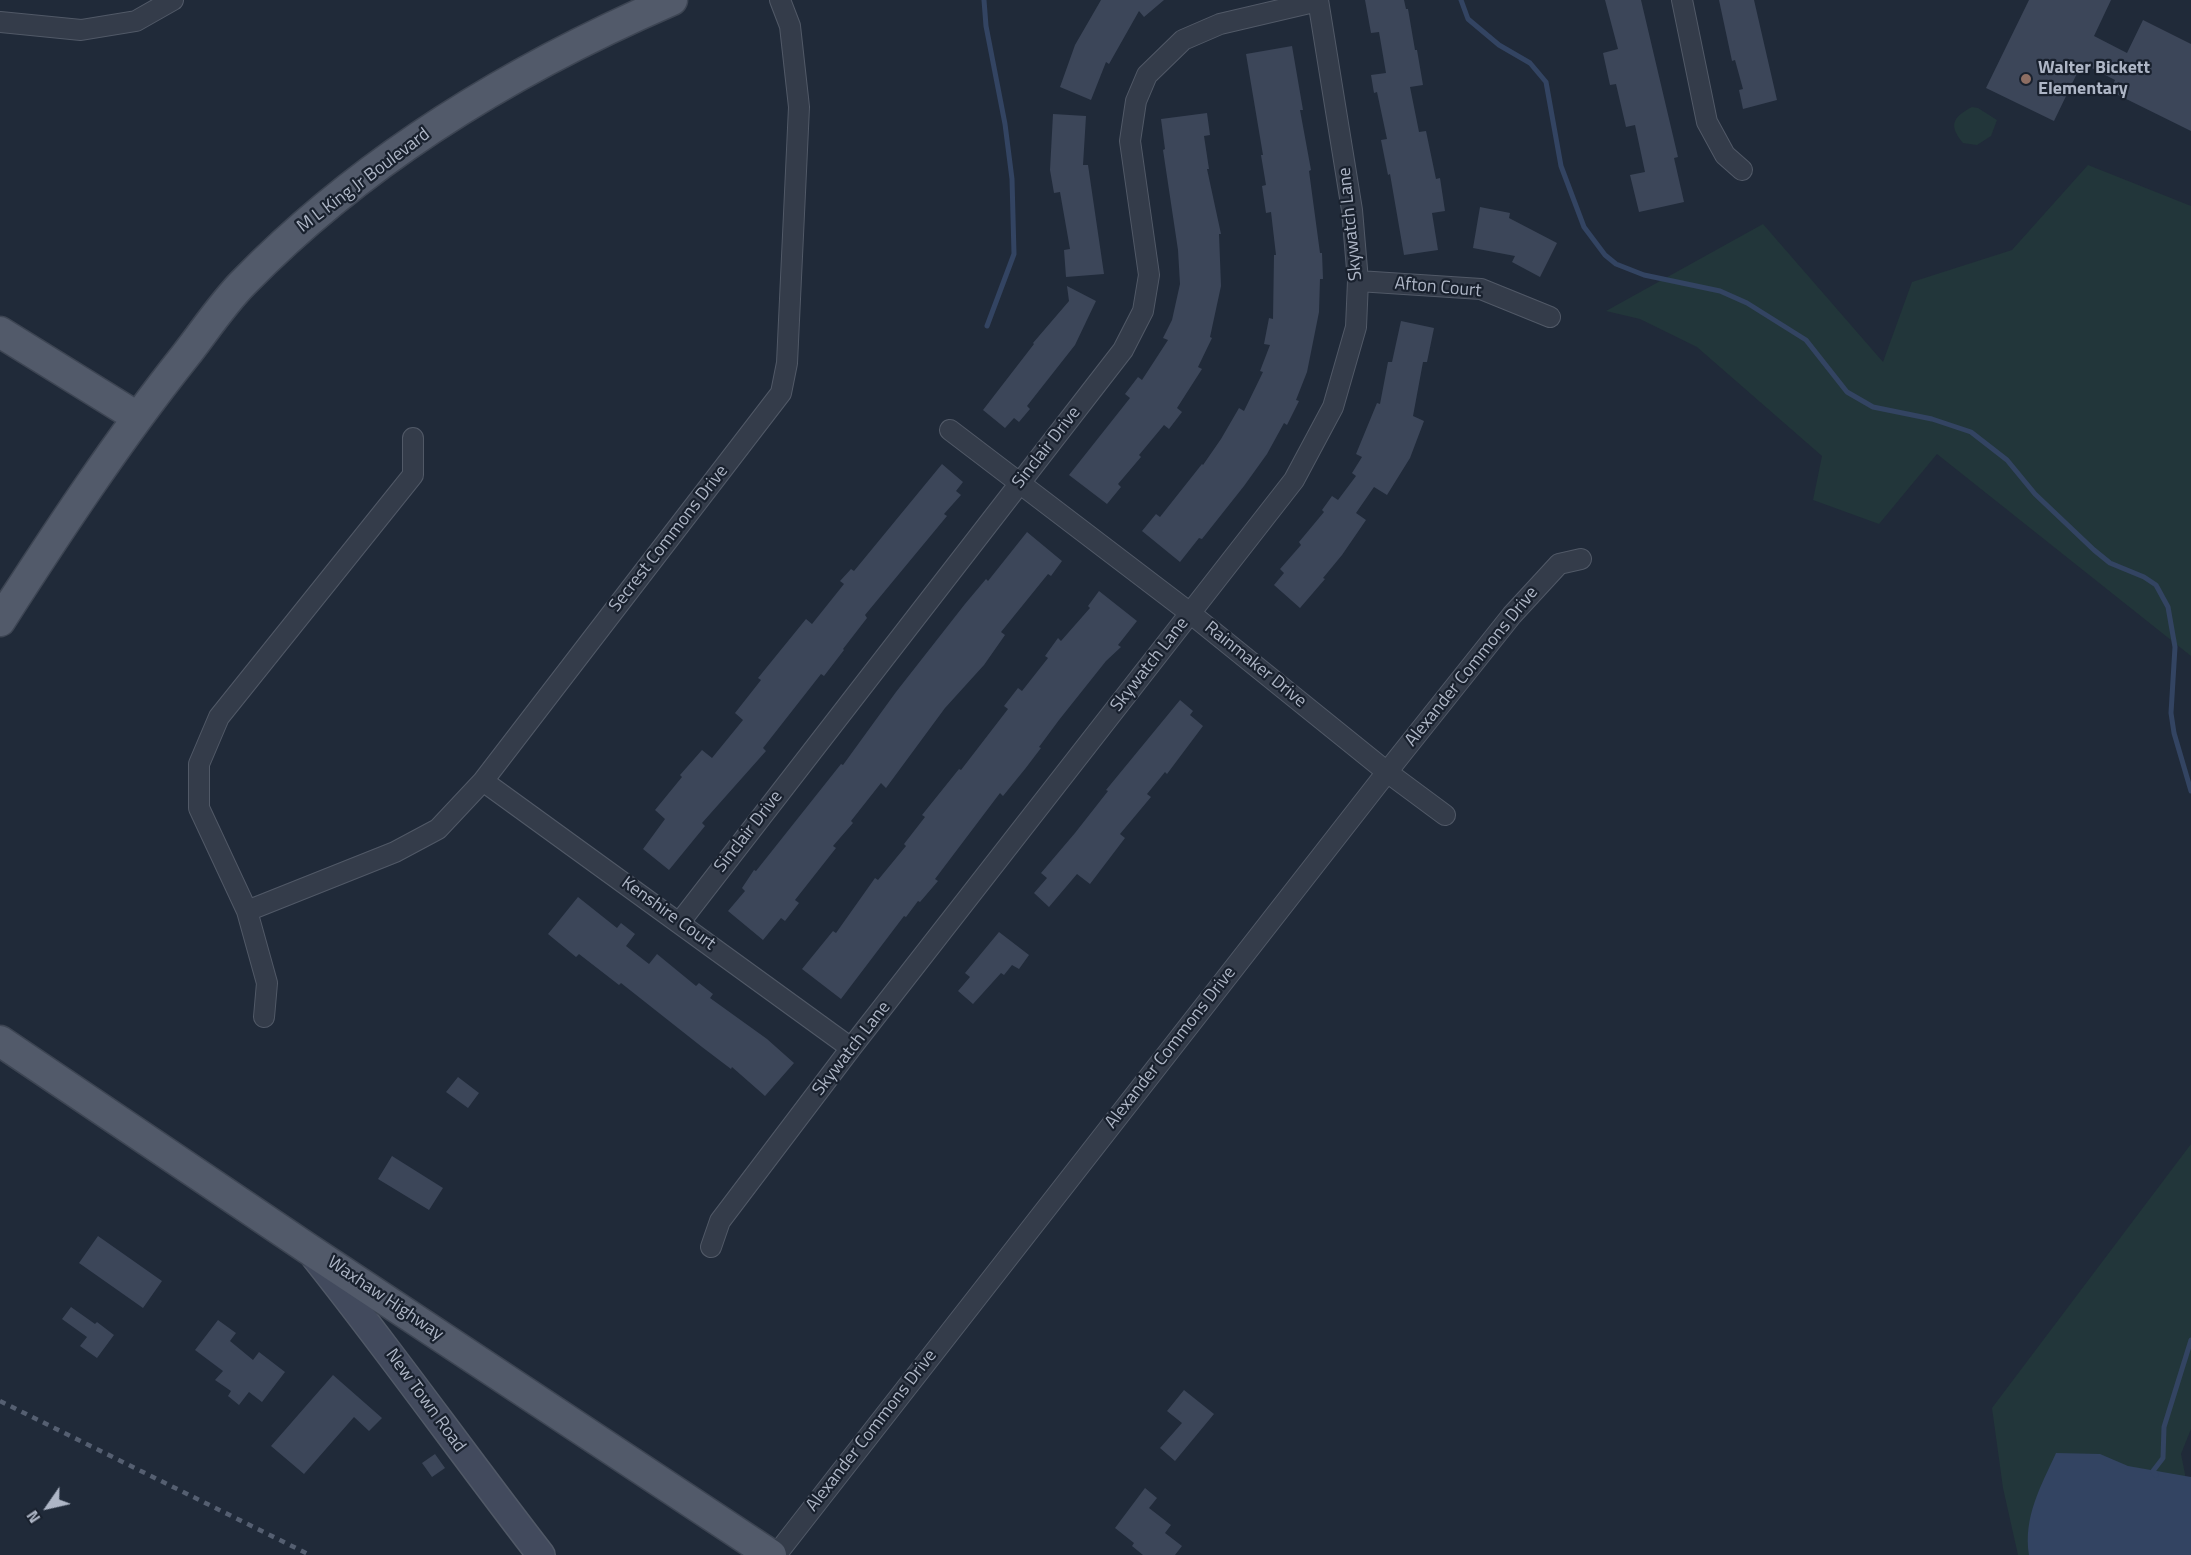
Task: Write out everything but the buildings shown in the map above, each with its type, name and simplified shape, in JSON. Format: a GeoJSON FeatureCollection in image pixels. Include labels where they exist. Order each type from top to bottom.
{"type":"FeatureCollection","features":[{"type":"Feature","properties":{"kind":"main road","name":"M L King Jr Boulevard"},"geometry":{"type":"LineString","coordinates":[[0,621],[137,417],[242,284],[311,218],[382,163],[461,111],[554,56],[621,22],[672,0]]}},
{"type":"Feature","properties":{"kind":"main road"},"geometry":{"type":"LineString","coordinates":[[0,332],[137,417]]}},
{"type":"Feature","properties":{"kind":"main road","name":"Waxhaw Highway"},"geometry":{"type":"LineString","coordinates":[[0,1041],[308,1248],[773,1555]]}},
{"type":"Feature","properties":{"kind":"main road","name":"New Town Road"},"geometry":{"type":"LineString","coordinates":[[308,1248],[378,1336],[541,1555]]}},
{"type":"Feature","properties":{"kind":"street"},"geometry":{"type":"LineString","coordinates":[[0,22],[81,30],[136,21],[173,0]]}},
{"type":"Feature","properties":{"kind":"street","name":"Secrest Commons Drive"},"geometry":{"type":"LineString","coordinates":[[247,911],[395,852],[438,829],[483,781],[781,393],[788,363],[799,107],[790,26],[780,0]]}},
{"type":"Feature","properties":{"kind":"street"},"geometry":{"type":"LineString","coordinates":[[1682,0],[1707,122],[1725,155],[1742,170]]}},
{"type":"Feature","properties":{"kind":"street","name":"Skywatch Lane"},"geometry":{"type":"LineString","coordinates":[[711,1247],[720,1221],[851,1048],[1294,480],[1333,408],[1356,327],[1358,281],[1352,210],[1318,1]]}},
{"type":"Feature","properties":{"kind":"street","name":"Sinclair Drive"},"geometry":{"type":"LineString","coordinates":[[680,922],[1123,350],[1143,311],[1149,275],[1130,141],[1136,101],[1147,75],[1183,40],[1220,24],[1318,1]]}},
{"type":"Feature","properties":{"kind":"street","name":"Afton Court"},"geometry":{"type":"LineString","coordinates":[[1358,281],[1481,289],[1550,316]]}},
{"type":"Feature","properties":{"kind":"street","name":"Rainmaker Drive"},"geometry":{"type":"LineString","coordinates":[[950,430],[1190,613],[1387,772],[1445,815]]}},
{"type":"Feature","properties":{"kind":"street"},"geometry":{"type":"LineString","coordinates":[[264,1017],[267,983],[247,911],[199,808],[199,764],[219,717],[413,475],[413,438]]}},
{"type":"Feature","properties":{"kind":"street","name":"Alexander Commons Drive"},"geometry":{"type":"LineString","coordinates":[[773,1555],[1512,615],[1559,564],[1581,559]]}},
{"type":"Feature","properties":{"kind":"street","name":"Kenshire Court"},"geometry":{"type":"LineString","coordinates":[[483,781],[851,1048]]}},
{"type":"Feature","properties":{"kind":"green space"},"geometry":{"type":"Polygon","coordinates":[[[1972,107],[1978,108],[1997,120],[1991,136],[1977,145],[1963,143],[1954,126],[1960,114],[1972,107]]]}},
{"type":"Feature","properties":{"kind":"green space"},"geometry":{"type":"Polygon","coordinates":[[[2088,165],[2191,206],[2191,656],[1937,454],[1879,524],[1813,500],[1822,456],[1697,347],[1640,319],[1606,311],[1763,224],[1883,362],[1912,282],[2012,250],[2088,165]]]}},
{"type":"Feature","properties":{"kind":"green space"},"geometry":{"type":"Polygon","coordinates":[[[2191,1144],[2191,1429],[2181,1454],[2191,1504],[2191,1555],[2018,1555],[2003,1488],[1992,1408],[2191,1144]]]}},
{"type":"Feature","properties":{"kind":"water"},"geometry":{"type":"Polygon","coordinates":[[[2056,1453],[2100,1454],[2128,1466],[2191,1477],[2191,1555],[2029,1555],[2031,1515],[2039,1490],[2056,1453]]]}},
{"type":"Feature","properties":{"kind":"waterway"},"geometry":{"type":"LineString","coordinates":[[984,0],[986,26],[1005,124],[1012,179],[1014,254],[987,326]]}},
{"type":"Feature","properties":{"kind":"waterway"},"geometry":{"type":"LineString","coordinates":[[1461,0],[1468,19],[1499,45],[1530,63],[1546,82],[1561,166],[1584,227],[1605,255],[1616,264],[1644,275],[1720,291],[1747,303],[1806,340],[1847,392],[1873,407],[1932,419],[1971,432],[2007,460],[2035,494],[2094,550],[2110,563],[2144,577],[2156,585],[2168,607],[2175,647],[2171,713],[2174,733],[2191,791]]}},
{"type":"Feature","properties":{"kind":"waterway"},"geometry":{"type":"LineString","coordinates":[[2156,1475],[2153,1471],[2163,1458],[2164,1427],[2191,1340]]}},
{"type":"Feature","properties":{"kind":"railway"},"geometry":{"type":"LineString","coordinates":[[0,1401],[310,1555]]}},
{"type":"Feature","properties":{"kind":"place","name":"Walter Bickett Elementary"},"geometry":{"type":"Point","coordinates":[2026,79]}}]}
